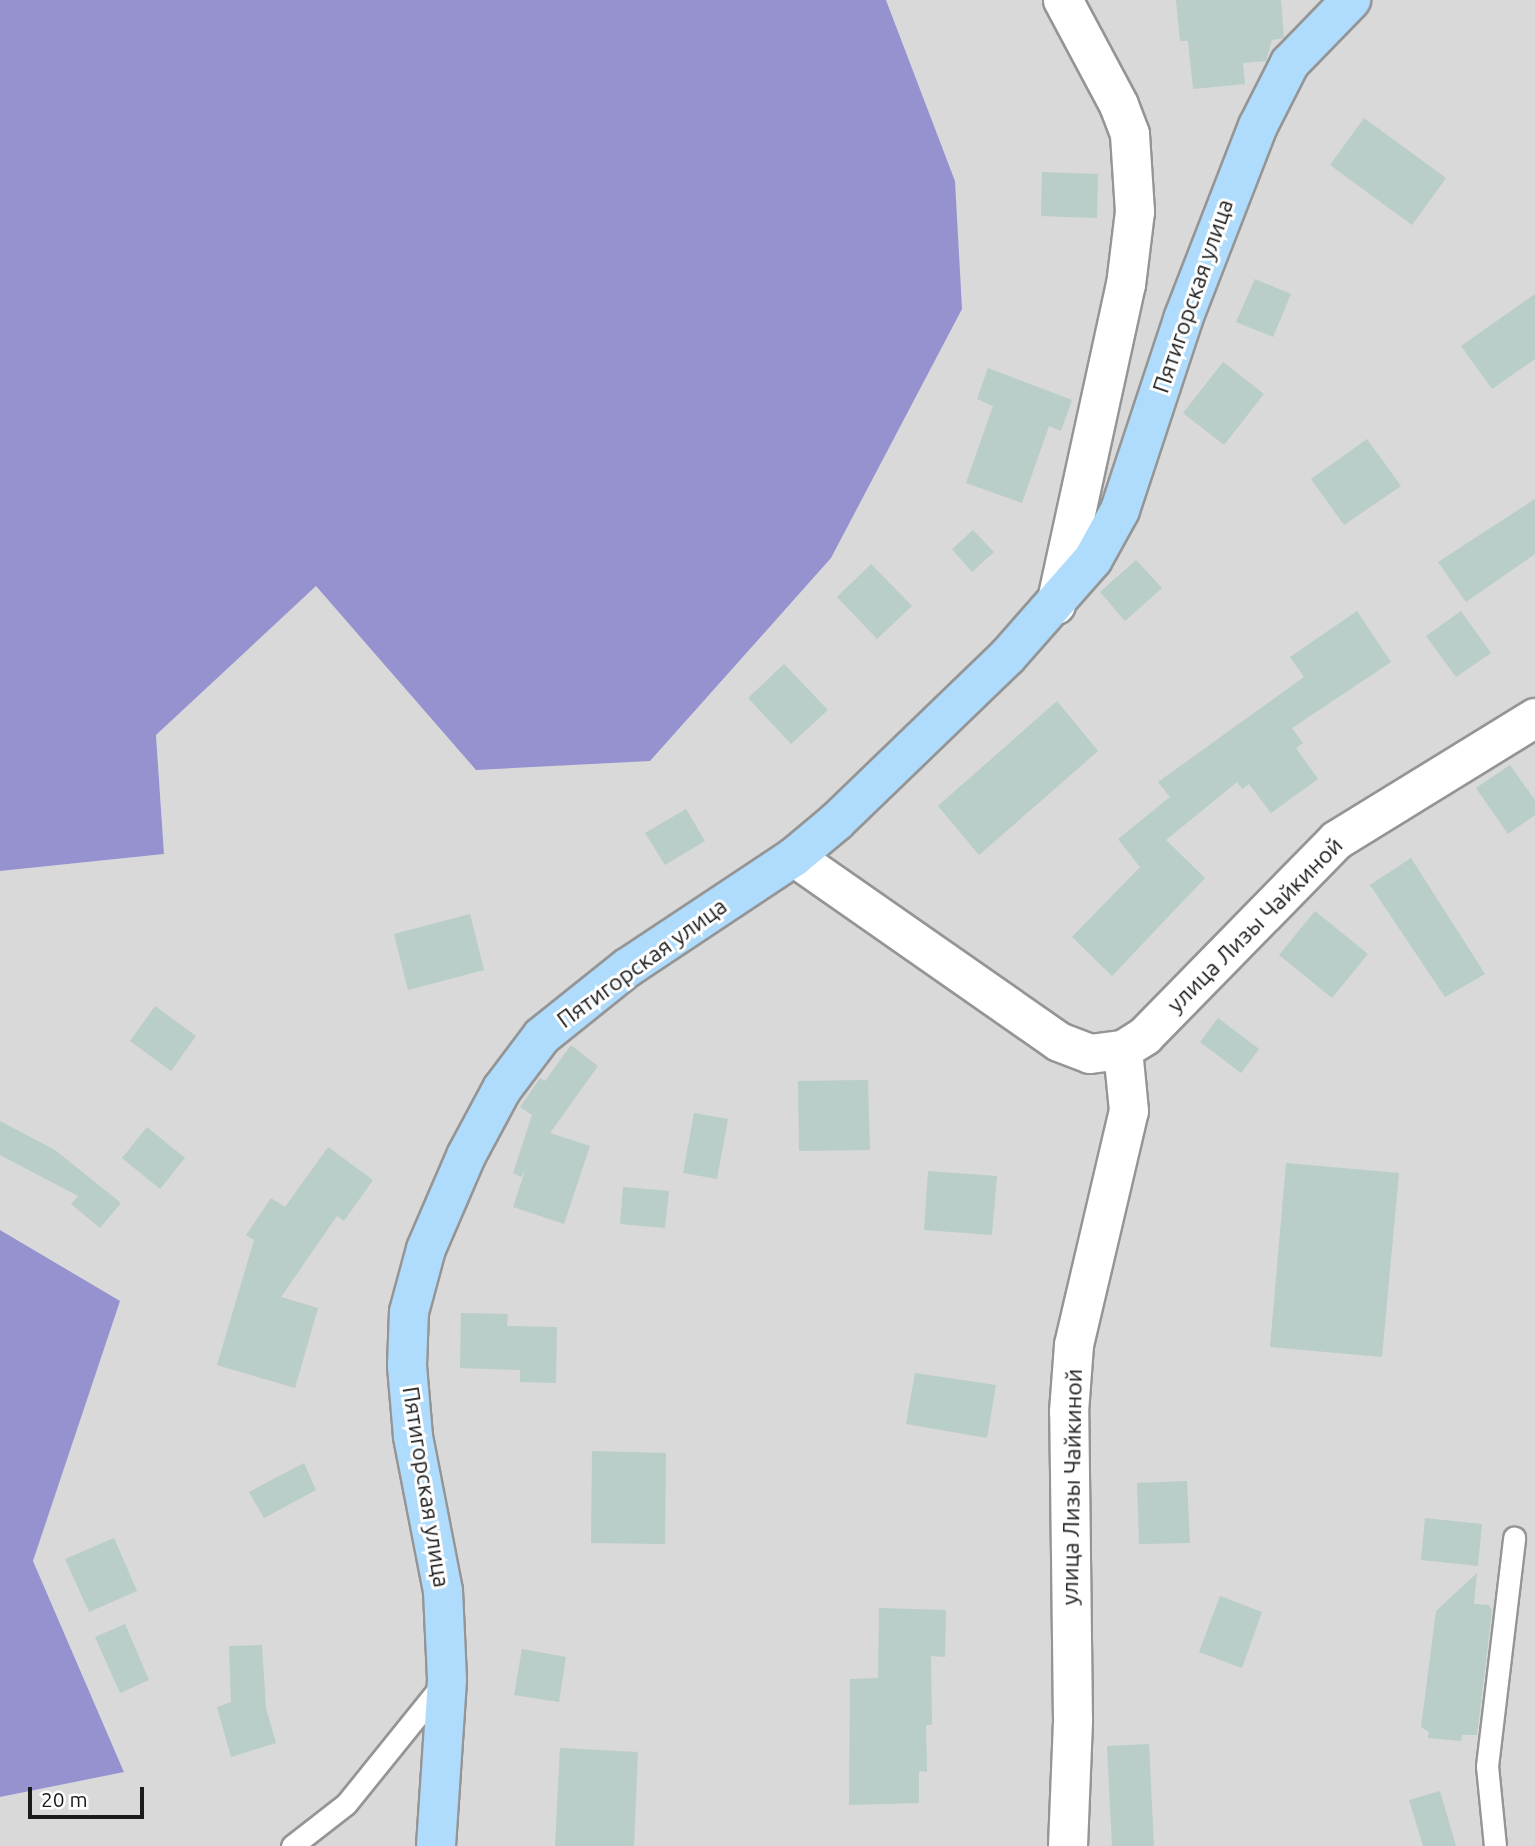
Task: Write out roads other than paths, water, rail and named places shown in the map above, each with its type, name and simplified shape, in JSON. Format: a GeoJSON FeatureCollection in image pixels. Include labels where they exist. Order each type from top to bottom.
{"type":"FeatureCollection","features":[{"type":"Feature","properties":{"kind":"street"},"geometry":{"type":"LineString","coordinates":[[1056,605],[1124,298],[1135,212],[1130,134],[1119,104],[1063,0]]}},
{"type":"Feature","properties":{"kind":"street","name":"Пятигорская улица"},"geometry":{"type":"LineString","coordinates":[[436,1846],[447,1679],[443,1591],[414,1436],[407,1366],[409,1312],[431,1238],[466,1156],[502,1089],[542,1036],[627,968],[794,857],[837,821],[1056,605],[1111,533],[1183,319],[1258,126],[1290,64],[1351,0]]}},
{"type":"Feature","properties":{"kind":"street","name":"улица Лизы Чайкиной"},"geometry":{"type":"LineString","coordinates":[[1068,1846],[1073,1720],[1069,1412],[1074,1345],[1129,1111],[1123,1050],[1153,1027],[1337,840],[1535,718]]}},
{"type":"Feature","properties":{"kind":"street"},"geometry":{"type":"LineString","coordinates":[[794,857],[1059,1042],[1090,1054],[1123,1050]]}},
{"type":"Feature","properties":{"kind":"lane"},"geometry":{"type":"LineString","coordinates":[[1495,1846],[1487,1766],[1514,1538]]}},
{"type":"Feature","properties":{"kind":"lane"},"geometry":{"type":"LineString","coordinates":[[292,1846],[346,1804],[447,1679]]}}]}
